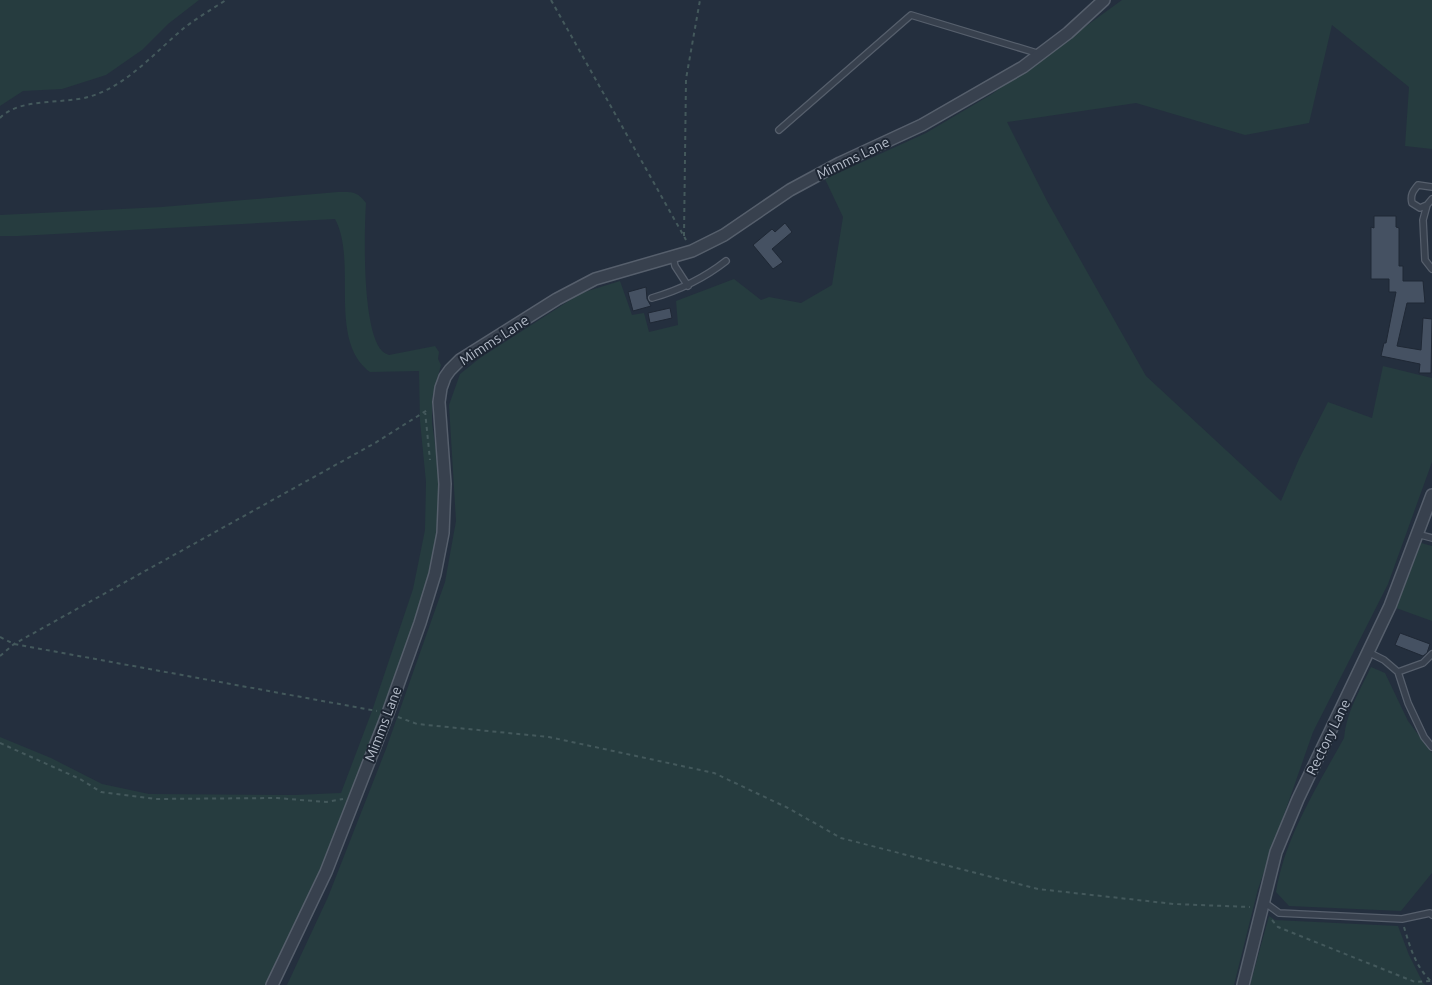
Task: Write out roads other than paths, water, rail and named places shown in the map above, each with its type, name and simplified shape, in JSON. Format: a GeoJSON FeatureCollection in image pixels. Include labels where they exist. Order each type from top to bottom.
{"type":"FeatureCollection","features":[{"type":"Feature","properties":{"kind":"street","name":"Mimms Lane"},"geometry":{"type":"LineString","coordinates":[[272,985],[326,872],[388,713],[420,624],[435,574],[443,533],[445,484],[439,402],[441,388],[450,370],[460,360],[557,299],[595,279],[692,251],[724,235],[790,190],[840,163],[922,125],[1023,67],[1068,33],[1104,0]]}},
{"type":"Feature","properties":{"kind":"street","name":"Rectory Lane"},"geometry":{"type":"LineString","coordinates":[[1243,985],[1276,852],[1298,799],[1390,606],[1432,495]]}},
{"type":"Feature","properties":{"kind":"lane"},"geometry":{"type":"LineString","coordinates":[[778,130],[911,15],[1040,54]]}},
{"type":"Feature","properties":{"kind":"lane"},"geometry":{"type":"LineString","coordinates":[[1432,186],[1418,184],[1412,192],[1411,198],[1412,203],[1420,208],[1432,200]]}},
{"type":"Feature","properties":{"kind":"lane"},"geometry":{"type":"LineString","coordinates":[[1427,205],[1423,220],[1425,260],[1432,269]]}},
{"type":"Feature","properties":{"kind":"lane"},"geometry":{"type":"LineString","coordinates":[[673,256],[676,266],[688,286]]}},
{"type":"Feature","properties":{"kind":"lane"},"geometry":{"type":"LineString","coordinates":[[652,298],[688,286],[710,274],[726,261]]}},
{"type":"Feature","properties":{"kind":"lane"},"geometry":{"type":"LineString","coordinates":[[1417,534],[1432,538]]}},
{"type":"Feature","properties":{"kind":"lane"},"geometry":{"type":"LineString","coordinates":[[1368,652],[1384,660],[1398,672],[1408,703],[1424,738],[1432,747]]}},
{"type":"Feature","properties":{"kind":"lane"},"geometry":{"type":"LineString","coordinates":[[1398,672],[1423,663],[1432,654]]}},
{"type":"Feature","properties":{"kind":"lane"},"geometry":{"type":"LineString","coordinates":[[1262,907],[1279,913],[1402,919],[1430,913],[1432,916]]}}]}
